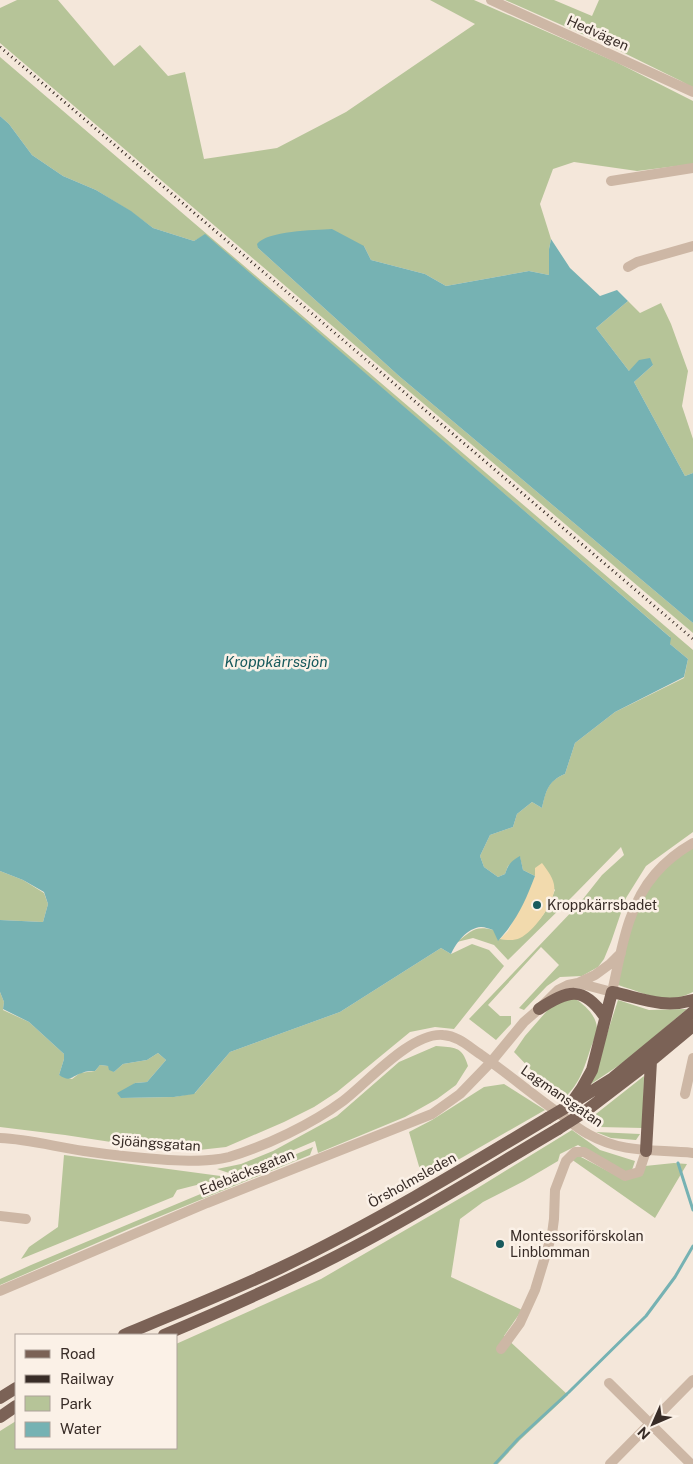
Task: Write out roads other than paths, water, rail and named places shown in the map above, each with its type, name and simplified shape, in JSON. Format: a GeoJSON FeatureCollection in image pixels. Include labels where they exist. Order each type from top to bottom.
{"type":"FeatureCollection","features":[{"type":"Feature","properties":{"kind":"main road"},"geometry":{"type":"LineString","coordinates":[[570,1105],[592,1070],[612,992],[662,1004],[684,1003],[693,1000]]}},
{"type":"Feature","properties":{"kind":"main road"},"geometry":{"type":"LineString","coordinates":[[539,1009],[562,995],[572,993],[588,998],[600,1009],[605,1017]]}},
{"type":"Feature","properties":{"kind":"main road","name":"Örsholmsleden"},"geometry":{"type":"LineString","coordinates":[[126,1334],[239,1286],[316,1250],[413,1197],[614,1078],[693,1012]]}},
{"type":"Feature","properties":{"kind":"main road","name":"Örsholmsleden"},"geometry":{"type":"LineString","coordinates":[[166,1334],[254,1296],[356,1246],[422,1209],[583,1113],[693,1026]]}},
{"type":"Feature","properties":{"kind":"main road"},"geometry":{"type":"LineString","coordinates":[[646,1151],[651,1061]]}},
{"type":"Feature","properties":{"kind":"main road"},"geometry":{"type":"LineString","coordinates":[[0,1398],[15,1389]]}},
{"type":"Feature","properties":{"kind":"main road"},"geometry":{"type":"LineString","coordinates":[[0,1416],[15,1407]]}},
{"type":"Feature","properties":{"kind":"street","name":"Hedvägen"},"geometry":{"type":"LineString","coordinates":[[491,0],[693,92]]}},
{"type":"Feature","properties":{"kind":"street"},"geometry":{"type":"LineString","coordinates":[[611,181],[693,168]]}},
{"type":"Feature","properties":{"kind":"street"},"geometry":{"type":"LineString","coordinates":[[628,267],[637,262],[693,246]]}},
{"type":"Feature","properties":{"kind":"street"},"geometry":{"type":"LineString","coordinates":[[578,983],[612,992],[633,912],[646,885],[677,853],[693,842]]}},
{"type":"Feature","properties":{"kind":"street","name":"Edebäcksgatan"},"geometry":{"type":"LineString","coordinates":[[0,1291],[207,1203],[432,1114],[460,1094],[491,1062],[524,1022],[558,990],[578,983],[602,970],[621,953]]}},
{"type":"Feature","properties":{"kind":"street","name":"Sjöängsgatan"},"geometry":{"type":"LineString","coordinates":[[0,1138],[14,1138],[84,1151],[190,1162],[228,1157],[273,1140],[309,1122],[342,1101],[400,1052],[429,1036],[455,1037]]}},
{"type":"Feature","properties":{"kind":"street","name":"Lagmansgatan"},"geometry":{"type":"LineString","coordinates":[[455,1037],[588,1134],[613,1146],[646,1151],[693,1153]]}},
{"type":"Feature","properties":{"kind":"street"},"geometry":{"type":"LineString","coordinates":[[685,1094],[693,1058]]}},
{"type":"Feature","properties":{"kind":"street"},"geometry":{"type":"LineString","coordinates":[[501,1349],[520,1323],[535,1290],[552,1234],[555,1190],[566,1161],[575,1152],[584,1152],[625,1176],[639,1172],[646,1151]]}},
{"type":"Feature","properties":{"kind":"street"},"geometry":{"type":"LineString","coordinates":[[0,1216],[26,1219]]}},
{"type":"Feature","properties":{"kind":"street"},"geometry":{"type":"LineString","coordinates":[[610,1464],[693,1380]]}},
{"type":"Feature","properties":{"kind":"street"},"geometry":{"type":"LineString","coordinates":[[608,1383],[691,1464]]}},
{"type":"Feature","properties":{"kind":"water","name":"Kroppkärrssjön"},"geometry":{"type":"Polygon","coordinates":[[[0,116],[9,124],[32,155],[63,176],[96,190],[131,211],[153,228],[194,241],[205,234],[671,638],[670,644],[688,659],[684,677],[615,712],[575,743],[565,774],[551,783],[542,808],[532,802],[517,814],[513,827],[490,835],[480,856],[484,867],[498,877],[505,874],[510,864],[520,856],[523,870],[535,876],[520,910],[498,941],[493,930],[481,927],[471,930],[459,941],[451,954],[441,948],[340,1012],[230,1052],[194,1094],[174,1097],[121,1098],[117,1093],[135,1083],[147,1082],[166,1060],[158,1053],[147,1060],[123,1064],[114,1072],[109,1070],[108,1066],[100,1065],[95,1071],[85,1072],[69,1079],[63,1077],[59,1075],[64,1054],[29,1022],[3,1009],[4,1002],[0,992],[0,920],[43,922],[48,904],[44,892],[23,880],[0,871],[0,116]]]}},
{"type":"Feature","properties":{"kind":"water"},"geometry":{"type":"Polygon","coordinates":[[[332,229],[364,246],[371,260],[425,274],[446,286],[529,271],[549,275],[551,239],[570,268],[600,296],[617,290],[628,301],[596,328],[629,371],[639,360],[650,358],[653,365],[634,382],[685,476],[693,473],[693,623],[399,376],[258,248],[257,244],[270,236],[280,234],[332,229]]]}},
{"type":"Feature","properties":{"kind":"waterway"},"geometry":{"type":"LineString","coordinates":[[678,1163],[693,1210]]}},
{"type":"Feature","properties":{"kind":"waterway"},"geometry":{"type":"LineString","coordinates":[[495,1464],[518,1439],[646,1316],[675,1277],[693,1246]]}},
{"type":"Feature","properties":{"kind":"railway"},"geometry":{"type":"LineString","coordinates":[[0,47],[693,639]]}},
{"type":"Feature","properties":{"kind":"place","name":"Kroppkärrsbadet"},"geometry":{"type":"Point","coordinates":[537,905]}},
{"type":"Feature","properties":{"kind":"place","name":"Montessoriförskolan Linblomman"},"geometry":{"type":"Point","coordinates":[500,1244]}}]}
